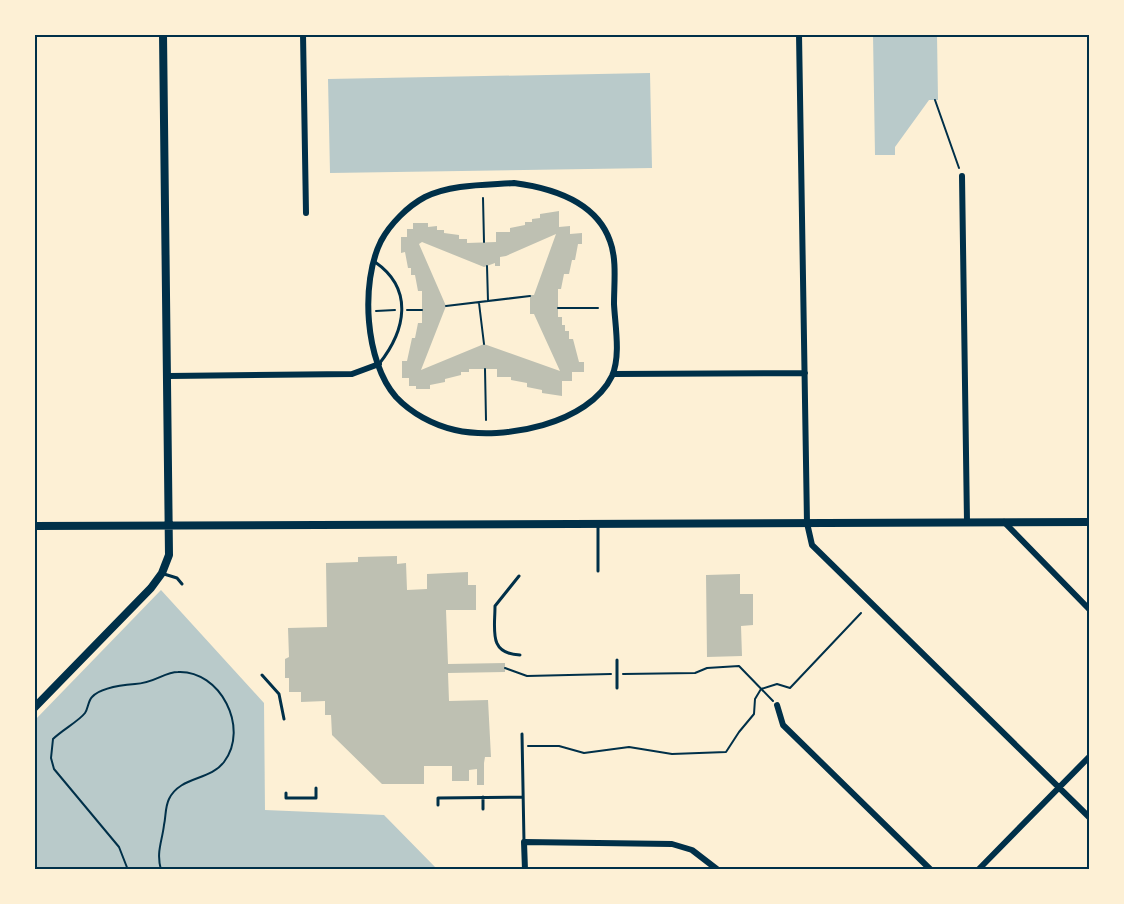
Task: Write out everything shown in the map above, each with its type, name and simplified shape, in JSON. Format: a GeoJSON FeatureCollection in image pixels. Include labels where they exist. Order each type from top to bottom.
{"type":"FeatureCollection","features":[{"type":"Feature","properties":{"kind":"street"},"geometry":{"type":"LineString","coordinates":[[34,708],[151,588],[162,573],[169,555],[164,34]]}},
{"type":"Feature","properties":{"kind":"street"},"geometry":{"type":"LineString","coordinates":[[303,34],[306,213]]}},
{"type":"Feature","properties":{"kind":"street"},"geometry":{"type":"LineString","coordinates":[[799,34],[809,537],[818,554],[1089,819]]}},
{"type":"Feature","properties":{"kind":"street"},"geometry":{"type":"LineString","coordinates":[[962,176],[967,522]]}},
{"type":"Feature","properties":{"kind":"street"},"geometry":{"type":"LineString","coordinates":[[514,183],[549,188],[584,207],[602,225],[611,242],[615,343],[613,374],[598,396],[579,412],[559,422],[527,429],[476,432],[456,430],[432,422],[412,411],[396,396],[383,376],[368,321],[368,301],[375,262],[381,242],[393,224],[426,197],[477,185],[514,183]]}},
{"type":"Feature","properties":{"kind":"street"},"geometry":{"type":"LineString","coordinates":[[169,376],[342,375],[352,374],[379,364]]}},
{"type":"Feature","properties":{"kind":"street"},"geometry":{"type":"LineString","coordinates":[[613,374],[806,373]]}},
{"type":"Feature","properties":{"kind":"street"},"geometry":{"type":"LineString","coordinates":[[1004,522],[1089,610]]}},
{"type":"Feature","properties":{"kind":"street"},"geometry":{"type":"LineString","coordinates":[[34,526],[1089,522]]}},
{"type":"Feature","properties":{"kind":"street"},"geometry":{"type":"LineString","coordinates":[[777,705],[783,726],[931,870]]}},
{"type":"Feature","properties":{"kind":"street"},"geometry":{"type":"LineString","coordinates":[[978,870],[1089,756]]}},
{"type":"Feature","properties":{"kind":"street"},"geometry":{"type":"LineString","coordinates":[[525,870],[524,842],[672,844],[692,850],[718,870]]}},
{"type":"Feature","properties":{"kind":"lane"},"geometry":{"type":"LineString","coordinates":[[375,262],[389,272],[401,300],[402,314],[398,334],[379,364]]}},
{"type":"Feature","properties":{"kind":"lane"},"geometry":{"type":"LineString","coordinates":[[598,524],[598,571]]}},
{"type":"Feature","properties":{"kind":"lane"},"geometry":{"type":"LineString","coordinates":[[162,573],[177,578],[182,584]]}},
{"type":"Feature","properties":{"kind":"lane"},"geometry":{"type":"LineString","coordinates":[[519,576],[495,606],[495,637],[504,652],[520,655]]}},
{"type":"Feature","properties":{"kind":"lane"},"geometry":{"type":"LineString","coordinates":[[617,660],[617,688]]}},
{"type":"Feature","properties":{"kind":"lane"},"geometry":{"type":"LineString","coordinates":[[262,675],[279,694],[284,718]]}},
{"type":"Feature","properties":{"kind":"lane"},"geometry":{"type":"LineString","coordinates":[[522,734],[524,842]]}},
{"type":"Feature","properties":{"kind":"lane"},"geometry":{"type":"LineString","coordinates":[[286,793],[286,798],[316,798],[316,788]]}},
{"type":"Feature","properties":{"kind":"lane"},"geometry":{"type":"LineString","coordinates":[[483,797],[483,809]]}},
{"type":"Feature","properties":{"kind":"lane"},"geometry":{"type":"LineString","coordinates":[[438,805],[438,798],[523,797]]}},
{"type":"Feature","properties":{"kind":"path"},"geometry":{"type":"LineString","coordinates":[[935,100],[962,176]]}},
{"type":"Feature","properties":{"kind":"path"},"geometry":{"type":"LineString","coordinates":[[483,198],[484,243]]}},
{"type":"Feature","properties":{"kind":"path"},"geometry":{"type":"LineString","coordinates":[[487,266],[488,301]]}},
{"type":"Feature","properties":{"kind":"path"},"geometry":{"type":"LineString","coordinates":[[446,306],[530,296]]}},
{"type":"Feature","properties":{"kind":"path"},"geometry":{"type":"LineString","coordinates":[[479,302],[484,344]]}},
{"type":"Feature","properties":{"kind":"path"},"geometry":{"type":"LineString","coordinates":[[558,308],[598,308]]}},
{"type":"Feature","properties":{"kind":"path"},"geometry":{"type":"LineString","coordinates":[[407,310],[422,309]]}},
{"type":"Feature","properties":{"kind":"path"},"geometry":{"type":"LineString","coordinates":[[376,311],[395,310]]}},
{"type":"Feature","properties":{"kind":"path"},"geometry":{"type":"LineString","coordinates":[[485,369],[486,420]]}},
{"type":"Feature","properties":{"kind":"path"},"geometry":{"type":"LineString","coordinates":[[522,746],[559,746],[584,753],[629,747],[672,754],[726,752],[754,714],[755,699],[761,689],[777,684],[790,688],[861,613]]}},
{"type":"Feature","properties":{"kind":"path"},"geometry":{"type":"LineString","coordinates":[[505,668],[527,676],[695,673],[707,668],[739,666],[777,705]]}},
{"type":"Feature","properties":{"kind":"path"},"geometry":{"type":"LineString","coordinates":[[128,870],[119,847],[86,811],[54,769],[51,758],[53,739],[85,713],[91,698],[100,691],[147,684],[178,672],[191,673],[203,677],[222,695],[229,709],[232,737],[230,751],[224,763],[202,778],[177,788],[169,798],[159,843],[161,870]]}},
{"type":"Feature","properties":{"kind":"shaded area"},"geometry":{"type":"Polygon","coordinates":[[[873,35],[937,35],[938,100],[929,100],[895,147],[895,155],[875,155],[873,35]]]}},
{"type":"Feature","properties":{"kind":"shaded area"},"geometry":{"type":"Polygon","coordinates":[[[650,73],[652,168],[330,173],[328,79],[650,73]]]}},
{"type":"Feature","properties":{"kind":"shaded area"},"geometry":{"type":"Polygon","coordinates":[[[161,590],[264,703],[265,810],[384,815],[437,869],[35,869],[34,721],[161,590]]]}},
{"type":"Feature","properties":{"kind":"building"},"geometry":{"type":"Polygon","coordinates":[[[559,211],[559,227],[570,226],[570,234],[582,233],[582,244],[578,244],[569,274],[564,274],[561,289],[558,289],[558,317],[562,317],[565,331],[569,331],[569,339],[573,339],[579,362],[584,362],[584,372],[572,372],[572,381],[562,381],[562,396],[542,393],[542,390],[527,387],[527,383],[511,380],[511,377],[497,377],[497,369],[469,369],[469,372],[461,372],[461,375],[445,379],[445,382],[430,385],[430,389],[416,389],[416,386],[409,386],[409,378],[402,378],[402,361],[407,361],[412,338],[415,338],[418,323],[422,323],[422,291],[418,291],[415,275],[411,275],[405,252],[401,253],[401,237],[407,237],[407,229],[413,229],[413,223],[428,223],[428,227],[437,226],[437,230],[459,235],[459,239],[467,239],[467,243],[496,242],[496,232],[510,232],[510,228],[525,225],[525,222],[532,222],[532,219],[540,218],[540,214],[559,211]],[[556,234],[500,257],[500,266],[495,266],[495,263],[484,267],[422,242],[419,244],[446,306],[421,370],[484,344],[560,371],[534,314],[530,314],[530,295],[534,295],[556,234]]]}},
{"type":"Feature","properties":{"kind":"building"},"geometry":{"type":"Polygon","coordinates":[[[397,556],[397,564],[406,563],[407,590],[427,589],[427,574],[468,572],[468,585],[476,585],[476,610],[446,610],[448,664],[505,663],[505,672],[448,673],[449,701],[488,700],[491,757],[485,757],[484,785],[477,785],[477,769],[469,770],[469,781],[452,781],[452,766],[424,766],[424,784],[382,784],[332,735],[331,715],[325,715],[325,701],[301,702],[301,692],[289,692],[289,678],[285,678],[285,659],[289,657],[288,628],[327,627],[326,563],[358,562],[358,557],[397,556]]]}},
{"type":"Feature","properties":{"kind":"building"},"geometry":{"type":"Polygon","coordinates":[[[740,574],[740,594],[753,594],[753,625],[741,626],[742,656],[707,657],[706,575],[740,574]]]}}]}
